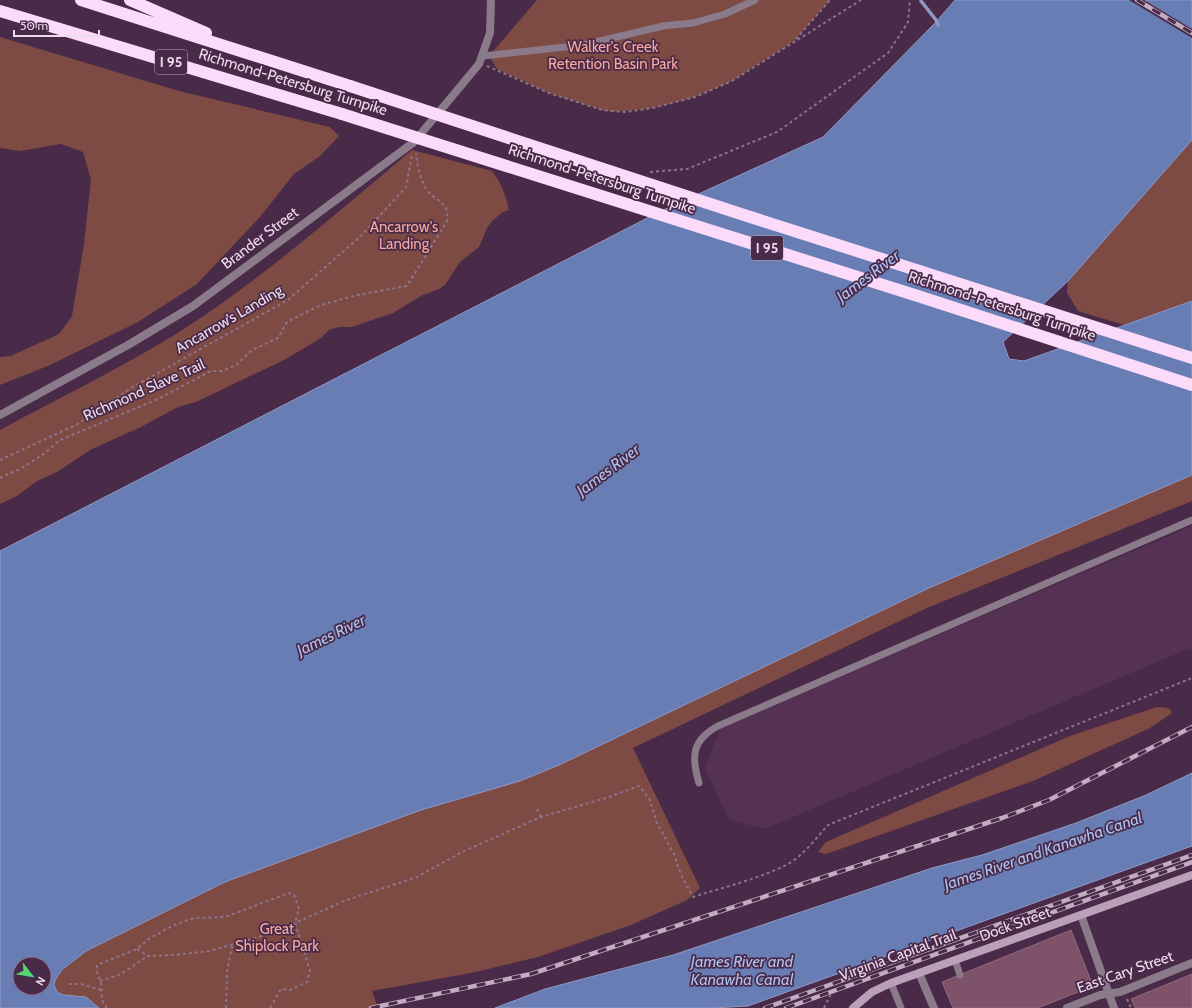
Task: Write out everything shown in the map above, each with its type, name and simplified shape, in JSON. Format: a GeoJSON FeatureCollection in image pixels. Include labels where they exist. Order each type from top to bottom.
{"type":"FeatureCollection","features":[{"type":"Feature","properties":{"kind":"highway","name":"Richmond-Petersburg Turnpike"},"geometry":{"type":"LineString","coordinates":[[81,0],[741,214],[1192,358]]}},
{"type":"Feature","properties":{"kind":"highway"},"geometry":{"type":"LineString","coordinates":[[130,0],[294,68]]}},
{"type":"Feature","properties":{"kind":"highway","name":"Richmond-Petersburg Turnpike"},"geometry":{"type":"LineString","coordinates":[[0,11],[342,114],[921,297],[1192,385]]}},
{"type":"Feature","properties":{"kind":"main road","name":"Dock Street"},"geometry":{"type":"LineString","coordinates":[[853,1008],[872,992],[891,983],[1192,875]]}},
{"type":"Feature","properties":{"kind":"street","name":"Brander Street"},"geometry":{"type":"LineString","coordinates":[[0,415],[128,345],[193,306],[414,142],[484,56],[490,33],[491,0]]}},
{"type":"Feature","properties":{"kind":"street"},"geometry":{"type":"LineString","coordinates":[[1081,914],[1114,1008]]}},
{"type":"Feature","properties":{"kind":"street","name":"East Cary Street"},"geometry":{"type":"LineString","coordinates":[[1067,1008],[1100,995],[1120,992],[1192,963]]}},
{"type":"Feature","properties":{"kind":"street"},"geometry":{"type":"LineString","coordinates":[[919,973],[934,1008]]}},
{"type":"Feature","properties":{"kind":"lane"},"geometry":{"type":"LineString","coordinates":[[484,56],[583,45],[663,26],[693,23],[725,14],[755,0]]}},
{"type":"Feature","properties":{"kind":"lane"},"geometry":{"type":"LineString","coordinates":[[699,783],[693,764],[695,750],[699,740],[713,728],[1192,520]]}},
{"type":"Feature","properties":{"kind":"lane"},"geometry":{"type":"LineString","coordinates":[[955,960],[960,975]]}},
{"type":"Feature","properties":{"kind":"lane"},"geometry":{"type":"LineString","coordinates":[[891,983],[901,1008]]}},
{"type":"Feature","properties":{"kind":"path"},"geometry":{"type":"LineString","coordinates":[[794,41],[830,0]]}},
{"type":"Feature","properties":{"kind":"path"},"geometry":{"type":"LineString","coordinates":[[479,64],[497,69],[549,93],[594,108],[613,112],[625,112],[653,108],[694,97],[732,81],[861,0]]}},
{"type":"Feature","properties":{"kind":"path"},"geometry":{"type":"LineString","coordinates":[[648,172],[687,169],[777,132],[888,53],[908,22],[910,0]]}},
{"type":"Feature","properties":{"kind":"path","name":"Ancarrow’s Landing"},"geometry":{"type":"LineString","coordinates":[[0,460],[76,425],[131,388],[288,300],[363,234],[406,187],[414,142]]}},
{"type":"Feature","properties":{"kind":"path","name":"Richmond Slave Trail"},"geometry":{"type":"LineString","coordinates":[[0,478],[28,464],[45,453],[60,440],[158,399],[211,371],[222,371],[236,365],[252,350],[278,338],[287,322],[321,306],[357,295],[407,286],[447,221],[448,214],[446,207],[427,190],[417,167],[414,142]]}},
{"type":"Feature","properties":{"kind":"path"},"geometry":{"type":"LineString","coordinates":[[100,981],[121,974],[148,956],[174,955],[232,945],[273,933],[344,901],[417,877],[462,852],[541,817],[609,797],[639,786],[649,798],[657,823],[674,854],[680,875],[693,897],[754,878],[789,863],[803,853],[828,826],[1192,678]]}},
{"type":"Feature","properties":{"kind":"path"},"geometry":{"type":"LineString","coordinates":[[537,809],[541,817]]}},
{"type":"Feature","properties":{"kind":"path","name":"Virginia Capital Trail"},"geometry":{"type":"LineString","coordinates":[[824,1008],[832,992],[837,988],[1066,908],[1192,861]]}},
{"type":"Feature","properties":{"kind":"path"},"geometry":{"type":"LineString","coordinates":[[107,1008],[102,1003],[100,981],[96,974],[98,965],[137,949],[150,938],[174,925],[194,918],[225,917],[289,893],[294,895],[299,909],[295,922],[310,972],[307,982],[290,990],[281,989],[270,1008]]}},
{"type":"Feature","properties":{"kind":"path"},"geometry":{"type":"LineString","coordinates":[[226,1008],[227,972],[232,945]]}},
{"type":"Feature","properties":{"kind":"path"},"geometry":{"type":"LineString","coordinates":[[137,949],[148,956]]}},
{"type":"Feature","properties":{"kind":"path"},"geometry":{"type":"LineString","coordinates":[[69,984],[81,984],[101,990]]}},
{"type":"Feature","properties":{"kind":"path"},"geometry":{"type":"LineString","coordinates":[[1127,999],[1131,1008]]}},
{"type":"Feature","properties":{"kind":"shaded area"},"geometry":{"type":"Polygon","coordinates":[[[1192,526],[1192,651],[1190,648],[765,829],[729,820],[705,768],[720,729],[1192,526]]]}},
{"type":"Feature","properties":{"kind":"green space","name":"Walker's Creek Retention Basin Park"},"geometry":{"type":"Polygon","coordinates":[[[537,0],[830,0],[794,41],[732,81],[695,97],[653,108],[613,112],[602,110],[549,93],[497,69],[489,56],[537,0]]]}},
{"type":"Feature","properties":{"kind":"green space"},"geometry":{"type":"Polygon","coordinates":[[[0,37],[179,91],[330,127],[339,136],[320,156],[294,174],[260,217],[197,284],[138,322],[50,365],[0,385],[0,357],[11,356],[59,334],[72,316],[84,244],[91,180],[83,152],[61,144],[20,151],[0,148],[0,37]]]}},
{"type":"Feature","properties":{"kind":"green space"},"geometry":{"type":"Polygon","coordinates":[[[1192,140],[1192,301],[1124,325],[1078,311],[1067,293],[1068,281],[1192,140]]]}},
{"type":"Feature","properties":{"kind":"green space","name":"Ancarrow's Landing"},"geometry":{"type":"Polygon","coordinates":[[[412,150],[492,171],[501,185],[508,205],[509,210],[503,212],[493,220],[487,228],[479,247],[460,262],[445,285],[421,296],[393,313],[352,327],[339,327],[329,330],[321,338],[286,359],[196,402],[178,407],[139,428],[92,449],[57,472],[37,481],[17,496],[0,504],[0,430],[133,359],[207,314],[297,246],[412,150]]]}},
{"type":"Feature","properties":{"kind":"green space","name":"Great Shiplock Park"},"geometry":{"type":"Polygon","coordinates":[[[1192,475],[1192,501],[929,607],[633,748],[700,888],[687,900],[631,925],[538,957],[471,973],[372,991],[378,1008],[99,1008],[86,997],[63,995],[57,992],[54,985],[55,980],[63,970],[86,951],[225,882],[421,810],[520,781],[559,765],[929,588],[1192,475]]]}},
{"type":"Feature","properties":{"kind":"green space"},"geometry":{"type":"Polygon","coordinates":[[[1157,707],[1169,708],[1172,713],[1150,728],[1033,781],[826,854],[818,852],[826,842],[1070,736],[1157,707]]]}},
{"type":"Feature","properties":{"kind":"water","name":"James River"},"geometry":{"type":"Polygon","coordinates":[[[955,0],[1192,0],[1192,140],[1068,281],[1003,342],[1009,359],[1024,361],[1192,301],[1192,475],[929,588],[559,765],[520,781],[421,810],[225,882],[86,951],[62,970],[55,980],[54,985],[57,992],[63,995],[86,997],[99,1008],[0,1008],[0,551],[657,213],[823,137],[936,22],[955,0]]]}},
{"type":"Feature","properties":{"kind":"water","name":"James River and Kanawha Canal"},"geometry":{"type":"Polygon","coordinates":[[[1192,773],[1192,846],[748,1006],[713,1008],[495,1008],[545,989],[673,955],[932,868],[982,855],[1076,823],[1146,795],[1192,773]]]}},
{"type":"Feature","properties":{"kind":"pier"},"geometry":{"type":"Polygon","coordinates":[[[1129,0],[1144,0],[1192,29],[1192,38],[1129,0]]]}},
{"type":"Feature","properties":{"kind":"building"},"geometry":{"type":"Polygon","coordinates":[[[1071,930],[1093,986],[1038,1008],[953,1008],[942,982],[1071,930]]]}},
{"type":"Feature","properties":{"kind":"building"},"geometry":{"type":"Polygon","coordinates":[[[1192,974],[1192,1008],[1135,1008],[1131,999],[1192,974]]]}},
{"type":"Feature","properties":{"kind":"waterway"},"geometry":{"type":"LineString","coordinates":[[921,1],[936,20],[938,25]]}},
{"type":"Feature","properties":{"kind":"railway"},"geometry":{"type":"LineString","coordinates":[[1137,0],[1192,33]]}},
{"type":"Feature","properties":{"kind":"railway"},"geometry":{"type":"LineString","coordinates":[[371,1008],[531,974],[1002,818],[1049,800],[1192,727]]}},
{"type":"Feature","properties":{"kind":"railway"},"geometry":{"type":"LineString","coordinates":[[765,1008],[1192,855]]}},
{"type":"Feature","properties":{"kind":"railway"},"geometry":{"type":"LineString","coordinates":[[786,1008],[1192,862]]}}]}
